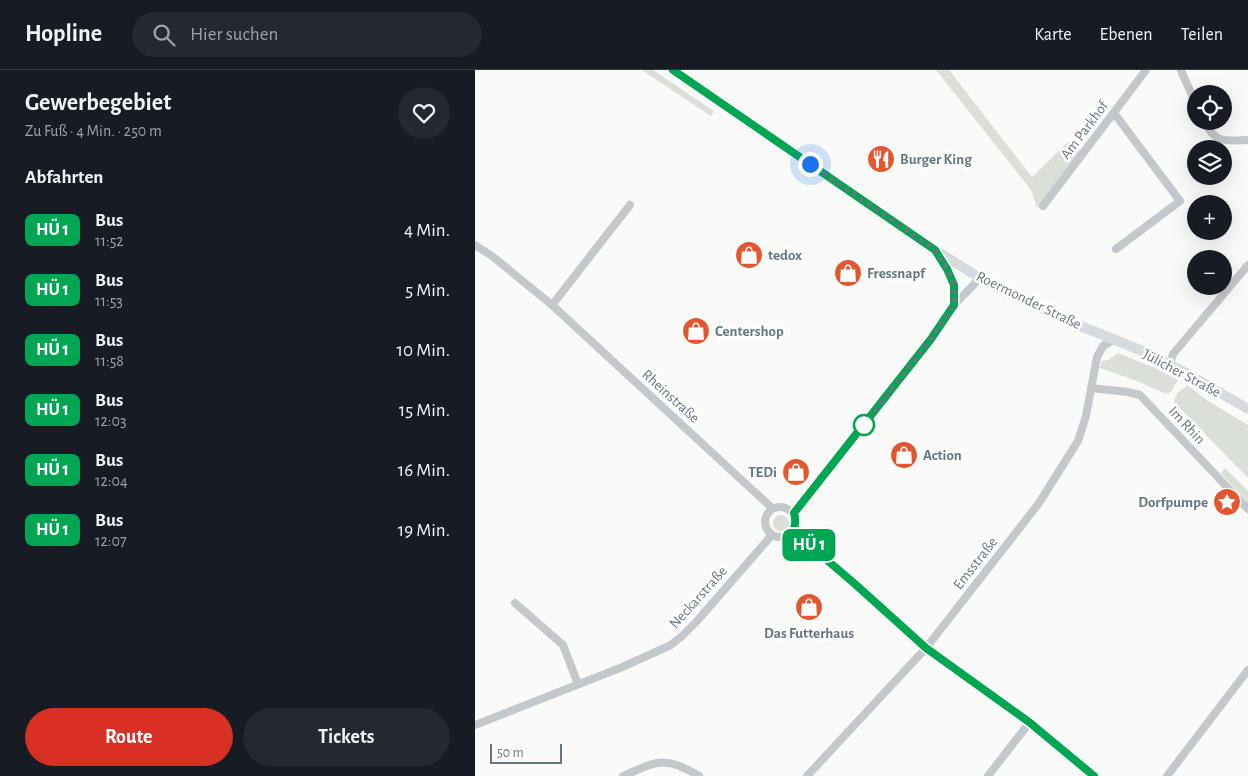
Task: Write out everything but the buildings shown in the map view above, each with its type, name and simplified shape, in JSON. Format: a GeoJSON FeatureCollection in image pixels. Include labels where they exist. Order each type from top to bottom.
{"type":"FeatureCollection","features":[{"type":"Feature","properties":{"kind":"main road","name":"Roermonder Straße"},"geometry":{"type":"LineString","coordinates":[[673,70],[935,250],[980,278],[1073,323],[1115,339]]}},
{"type":"Feature","properties":{"kind":"main road","name":"Jülicher Straße"},"geometry":{"type":"LineString","coordinates":[[1115,339],[1170,364],[1248,409]]}},
{"type":"Feature","properties":{"kind":"street","name":"Am Parkhof"},"geometry":{"type":"LineString","coordinates":[[1043,206],[1146,70]]}},
{"type":"Feature","properties":{"kind":"street"},"geometry":{"type":"LineString","coordinates":[[1181,70],[1188,85]]}},
{"type":"Feature","properties":{"kind":"street"},"geometry":{"type":"LineString","coordinates":[[1114,113],[1180,201],[1115,249]]}},
{"type":"Feature","properties":{"kind":"street"},"geometry":{"type":"LineString","coordinates":[[1209,130],[1220,139],[1248,140]]}},
{"type":"Feature","properties":{"kind":"street"},"geometry":{"type":"LineString","coordinates":[[552,305],[630,205]]}},
{"type":"Feature","properties":{"kind":"street","name":"Rheinstraße"},"geometry":{"type":"LineString","coordinates":[[475,245],[492,256],[552,305],[772,508],[785,507],[794,513]]}},
{"type":"Feature","properties":{"kind":"street"},"geometry":{"type":"LineString","coordinates":[[935,250],[954,285],[954,305]]}},
{"type":"Feature","properties":{"kind":"street"},"geometry":{"type":"LineString","coordinates":[[1170,364],[1173,354],[1248,265]]}},
{"type":"Feature","properties":{"kind":"street"},"geometry":{"type":"LineString","coordinates":[[772,508],[767,514],[765,526],[772,535],[777,537],[788,535],[796,526],[794,513],[885,400],[954,305],[980,278]]}},
{"type":"Feature","properties":{"kind":"street","name":"Emsstraße"},"geometry":{"type":"LineString","coordinates":[[807,776],[926,648],[1039,503],[1079,441],[1086,416],[1097,357],[1103,346],[1115,339]]}},
{"type":"Feature","properties":{"kind":"street","name":"Im Rhin"},"geometry":{"type":"LineString","coordinates":[[1091,388],[1140,395],[1248,509]]}},
{"type":"Feature","properties":{"kind":"street"},"geometry":{"type":"LineString","coordinates":[[793,531],[926,648],[1029,722],[1094,776]]}},
{"type":"Feature","properties":{"kind":"street","name":"Neckarstraße"},"geometry":{"type":"LineString","coordinates":[[475,725],[620,668],[671,645],[697,621],[772,535]]}},
{"type":"Feature","properties":{"kind":"street"},"geometry":{"type":"LineString","coordinates":[[515,604],[563,645],[578,684]]}},
{"type":"Feature","properties":{"kind":"street"},"geometry":{"type":"LineString","coordinates":[[1167,776],[1248,670]]}},
{"type":"Feature","properties":{"kind":"street"},"geometry":{"type":"LineString","coordinates":[[988,776],[1029,722]]}},
{"type":"Feature","properties":{"kind":"street"},"geometry":{"type":"LineString","coordinates":[[623,776],[657,763],[666,762],[684,768],[699,776]]}},
{"type":"Feature","properties":{"kind":"shaded area"},"geometry":{"type":"Polygon","coordinates":[[[642,70],[653,70],[714,111],[711,116],[642,70]]]}},
{"type":"Feature","properties":{"kind":"shaded area"},"geometry":{"type":"Polygon","coordinates":[[[936,70],[949,70],[1032,177],[1069,141],[1081,150],[1037,208],[1031,190],[936,70]]]}},
{"type":"Feature","properties":{"kind":"shaded area"},"geometry":{"type":"Polygon","coordinates":[[[1118,353],[1155,368],[1178,380],[1171,392],[1166,394],[1100,368],[1102,361],[1108,360],[1118,353]]]}},
{"type":"Feature","properties":{"kind":"shaded area"},"geometry":{"type":"Polygon","coordinates":[[[1187,385],[1208,401],[1248,425],[1248,478],[1174,402],[1178,393],[1187,385]]]}},
{"type":"Feature","properties":{"kind":"shaded area"},"geometry":{"type":"Polygon","coordinates":[[[1225,468],[1248,491],[1248,503],[1221,473],[1225,468]]]}},
{"type":"Feature","properties":{"kind":"shaded area"},"geometry":{"type":"Polygon","coordinates":[[[781,515],[789,523],[781,531],[773,523],[781,515]]]}},
{"type":"Feature","properties":{"kind":"bus line"},"geometry":{"type":"LineString","coordinates":[[673,70],[935,250],[947,269],[954,285],[954,305],[931,339],[879,407],[794,513],[796,526],[793,531],[926,648],[1029,722],[1094,776]]}},
{"type":"Feature","properties":{"kind":"place","name":"Burger King"},"geometry":{"type":"Point","coordinates":[881,159]}},
{"type":"Feature","properties":{"kind":"place","name":"tedox"},"geometry":{"type":"Point","coordinates":[749,255]}},
{"type":"Feature","properties":{"kind":"place","name":"Fressnapf"},"geometry":{"type":"Point","coordinates":[848,273]}},
{"type":"Feature","properties":{"kind":"place","name":"Centershop"},"geometry":{"type":"Point","coordinates":[696,331]}},
{"type":"Feature","properties":{"kind":"place","name":"Action"},"geometry":{"type":"Point","coordinates":[904,455]}},
{"type":"Feature","properties":{"kind":"place","name":"TEDi"},"geometry":{"type":"Point","coordinates":[796,472]}},
{"type":"Feature","properties":{"kind":"place","name":"Dorfpumpe"},"geometry":{"type":"Point","coordinates":[1227,502]}},
{"type":"Feature","properties":{"kind":"place","name":"Das Futterhaus"},"geometry":{"type":"Point","coordinates":[809,607]}},
{"type":"Feature","properties":{"kind":"route"},"geometry":{"type":"LineString","coordinates":[[810,164],[935,250],[954,285],[954,305],[931,339],[864,425]]}}]}
